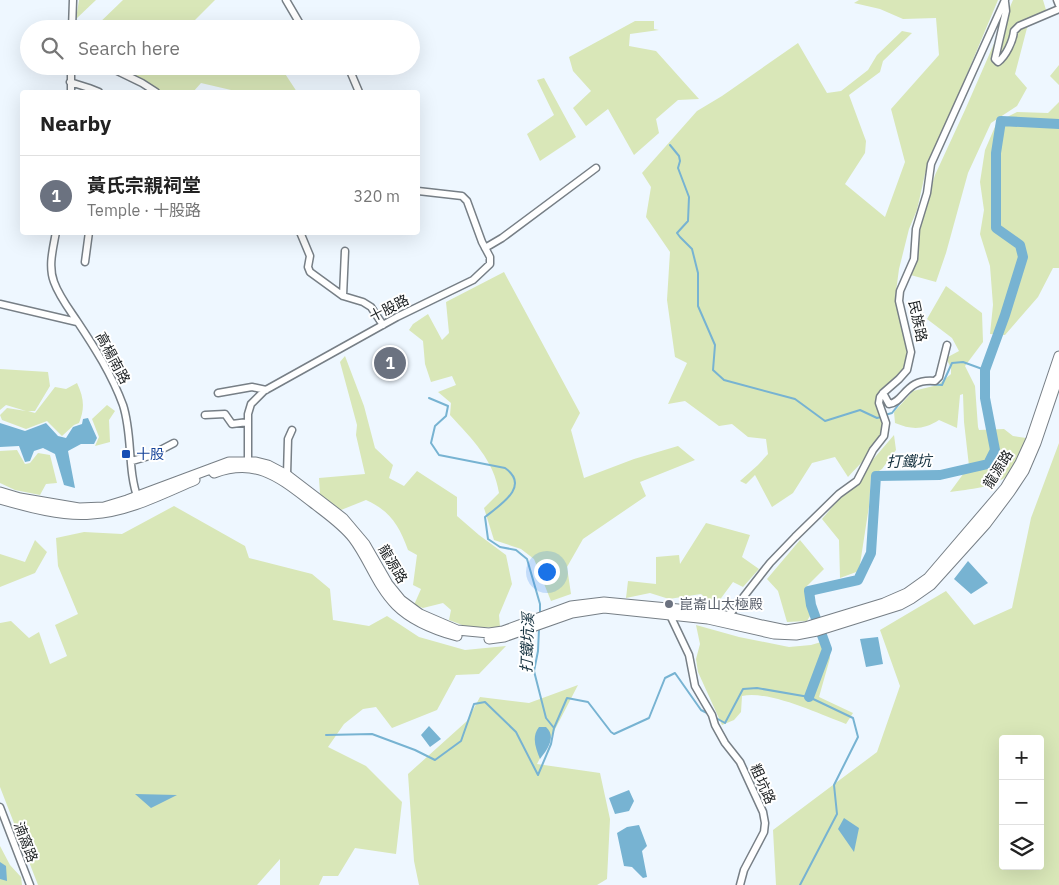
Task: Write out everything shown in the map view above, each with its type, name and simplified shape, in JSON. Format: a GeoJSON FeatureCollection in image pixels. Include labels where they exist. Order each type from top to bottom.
{"type":"FeatureCollection","features":[{"type":"Feature","properties":{"kind":"main road","name":"龍源路"},"geometry":{"type":"LineString","coordinates":[[930,581],[1005,488],[1020,463],[1031,438],[1059,356]]}},
{"type":"Feature","properties":{"kind":"main road","name":"龍源路"},"geometry":{"type":"LineString","coordinates":[[930,581],[986,524],[1024,471],[1036,443],[1059,375]]}},
{"type":"Feature","properties":{"kind":"main road","name":"龍源路"},"geometry":{"type":"LineString","coordinates":[[247,464],[268,465],[287,475],[336,511],[365,544],[394,592],[401,600],[420,614],[444,625],[473,633],[503,631],[539,621]]}},
{"type":"Feature","properties":{"kind":"main road"},"geometry":{"type":"LineString","coordinates":[[0,499],[78,514],[105,513],[219,471],[247,464],[266,471],[284,481],[338,522],[360,548],[396,605],[416,619],[442,631],[472,638],[489,639],[504,637],[539,621],[597,609],[710,612],[726,619],[786,630],[820,626],[896,599],[930,581]]}},
{"type":"Feature","properties":{"kind":"main road"},"geometry":{"type":"LineString","coordinates":[[0,492],[20,498],[79,508],[104,507],[138,500]]}},
{"type":"Feature","properties":{"kind":"street"},"geometry":{"type":"LineString","coordinates":[[73,20],[74,0]]}},
{"type":"Feature","properties":{"kind":"street"},"geometry":{"type":"LineString","coordinates":[[286,0],[298,20]]}},
{"type":"Feature","properties":{"kind":"street"},"geometry":{"type":"LineString","coordinates":[[1005,0],[1006,11],[995,59],[998,62],[1003,59],[1013,39],[1014,31],[1019,26],[1059,9]]}},
{"type":"Feature","properties":{"kind":"street","name":"民族路"},"geometry":{"type":"LineString","coordinates":[[883,393],[907,370],[911,352],[899,301],[900,291],[914,259],[916,229],[926,193],[931,164],[1005,0]]}},
{"type":"Feature","properties":{"kind":"street"},"geometry":{"type":"LineString","coordinates":[[1057,0],[1059,5]]}},
{"type":"Feature","properties":{"kind":"street"},"geometry":{"type":"LineString","coordinates":[[70,75],[71,90]]}},
{"type":"Feature","properties":{"kind":"street"},"geometry":{"type":"LineString","coordinates":[[126,75],[153,90]]}},
{"type":"Feature","properties":{"kind":"street"},"geometry":{"type":"LineString","coordinates":[[352,75],[359,90]]}},
{"type":"Feature","properties":{"kind":"street"},"geometry":{"type":"LineString","coordinates":[[70,82],[93,90]]}},
{"type":"Feature","properties":{"kind":"street"},"geometry":{"type":"LineString","coordinates":[[485,248],[502,238],[596,168]]}},
{"type":"Feature","properties":{"kind":"street","name":"十股路"},"geometry":{"type":"LineString","coordinates":[[247,464],[248,422],[251,404],[266,390],[383,325],[473,280],[490,264],[490,258],[467,201],[462,196],[420,191]]}},
{"type":"Feature","properties":{"kind":"street","name":"高楊南路"},"geometry":{"type":"LineString","coordinates":[[56,235],[51,268],[54,282],[63,300],[106,366],[122,404],[129,430],[138,500]]}},
{"type":"Feature","properties":{"kind":"street"},"geometry":{"type":"LineString","coordinates":[[85,262],[89,235]]}},
{"type":"Feature","properties":{"kind":"street"},"geometry":{"type":"LineString","coordinates":[[301,235],[310,256],[308,267],[310,272],[343,296],[363,302],[371,307],[383,325]]}},
{"type":"Feature","properties":{"kind":"street"},"geometry":{"type":"LineString","coordinates":[[343,296],[345,251]]}},
{"type":"Feature","properties":{"kind":"street"},"geometry":{"type":"LineString","coordinates":[[0,304],[78,322]]}},
{"type":"Feature","properties":{"kind":"street"},"geometry":{"type":"LineString","coordinates":[[883,393],[889,404],[893,404],[909,387],[926,380],[935,381],[939,377],[947,345]]}},
{"type":"Feature","properties":{"kind":"street"},"geometry":{"type":"LineString","coordinates":[[218,393],[252,386],[266,390]]}},
{"type":"Feature","properties":{"kind":"street"},"geometry":{"type":"LineString","coordinates":[[726,619],[770,564],[795,537],[839,494],[857,481],[873,450],[884,436],[886,428],[879,404],[883,393]]}},
{"type":"Feature","properties":{"kind":"street"},"geometry":{"type":"LineString","coordinates":[[205,416],[225,414],[232,424],[248,422]]}},
{"type":"Feature","properties":{"kind":"street"},"geometry":{"type":"LineString","coordinates":[[287,475],[288,439],[292,430]]}},
{"type":"Feature","properties":{"kind":"street"},"geometry":{"type":"LineString","coordinates":[[132,461],[149,456],[174,444]]}},
{"type":"Feature","properties":{"kind":"street","name":"粗坑路"},"geometry":{"type":"LineString","coordinates":[[668,611],[688,655],[695,686],[712,715],[725,743],[740,762],[760,802],[765,823],[764,832],[744,870],[740,885]]}},
{"type":"Feature","properties":{"kind":"street","name":"湳窩路"},"geometry":{"type":"LineString","coordinates":[[0,807],[30,885]]}},
{"type":"Feature","properties":{"kind":"green space"},"geometry":{"type":"Polygon","coordinates":[[[79,0],[96,0],[76,19],[79,0]]]}},
{"type":"Feature","properties":{"kind":"green space"},"geometry":{"type":"Polygon","coordinates":[[[123,0],[215,0],[195,20],[102,20],[123,0]]]}},
{"type":"Feature","properties":{"kind":"green space"},"geometry":{"type":"Polygon","coordinates":[[[859,0],[998,0],[925,174],[917,210],[909,229],[899,269],[895,299],[905,328],[908,350],[906,369],[880,398],[885,421],[881,437],[871,452],[848,477],[835,457],[812,463],[793,493],[772,507],[755,475],[746,484],[740,481],[768,454],[766,439],[748,437],[732,424],[719,426],[685,401],[668,404],[687,363],[675,357],[667,300],[670,252],[646,217],[651,187],[642,173],[697,111],[722,96],[798,43],[827,93],[841,91],[868,70],[877,55],[902,31],[912,33],[883,61],[880,72],[849,95],[866,141],[865,153],[845,184],[885,217],[905,162],[891,109],[939,55],[936,18],[903,19],[880,9],[854,3],[859,0]]]}},
{"type":"Feature","properties":{"kind":"green space"},"geometry":{"type":"Polygon","coordinates":[[[1013,0],[1043,0],[1046,10],[1027,28],[1015,74],[1027,88],[1017,106],[991,123],[968,173],[936,282],[907,274],[919,225],[935,175],[1013,0]]]}},
{"type":"Feature","properties":{"kind":"green space"},"geometry":{"type":"Polygon","coordinates":[[[635,21],[654,21],[654,29],[659,30],[630,34],[629,46],[656,51],[699,99],[678,100],[656,119],[659,133],[634,155],[608,109],[586,126],[573,108],[591,91],[573,71],[569,57],[635,21]]]}},
{"type":"Feature","properties":{"kind":"green space"},"geometry":{"type":"Polygon","coordinates":[[[1059,65],[1059,85],[1050,76],[1059,65]]]}},
{"type":"Feature","properties":{"kind":"green space"},"geometry":{"type":"Polygon","coordinates":[[[129,75],[286,75],[296,90],[231,90],[201,83],[195,90],[156,90],[129,75]]]}},
{"type":"Feature","properties":{"kind":"green space"},"geometry":{"type":"Polygon","coordinates":[[[544,78],[576,137],[540,161],[527,134],[554,115],[537,80],[544,78]]]}},
{"type":"Feature","properties":{"kind":"green space"},"geometry":{"type":"Polygon","coordinates":[[[1059,102],[1059,268],[1053,268],[1038,297],[1005,335],[990,334],[993,305],[990,266],[980,234],[984,210],[980,182],[985,150],[997,122],[1017,112],[1048,113],[1059,102]]]}},
{"type":"Feature","properties":{"kind":"green space"},"geometry":{"type":"Polygon","coordinates":[[[504,272],[580,413],[571,430],[584,478],[634,459],[678,446],[695,460],[640,482],[646,496],[583,539],[567,567],[571,594],[551,601],[534,559],[521,549],[494,540],[484,508],[499,493],[492,470],[481,451],[450,415],[451,403],[438,392],[456,385],[452,376],[431,382],[425,364],[423,341],[409,330],[413,324],[428,314],[442,340],[449,333],[446,302],[504,272]]]}},
{"type":"Feature","properties":{"kind":"green space"},"geometry":{"type":"Polygon","coordinates":[[[946,286],[982,313],[983,342],[965,366],[975,386],[979,430],[1004,429],[1013,436],[1026,438],[1014,467],[1003,479],[981,487],[950,492],[969,466],[963,394],[960,395],[957,428],[939,420],[928,426],[907,427],[895,423],[894,412],[913,391],[938,385],[951,374],[951,368],[946,358],[959,351],[952,338],[927,319],[946,286]]]}},
{"type":"Feature","properties":{"kind":"green space"},"geometry":{"type":"Polygon","coordinates":[[[345,356],[364,406],[375,448],[393,465],[389,478],[404,486],[417,471],[457,497],[457,516],[506,555],[512,584],[499,615],[500,627],[470,628],[449,620],[451,610],[443,603],[423,608],[414,605],[421,589],[413,585],[417,555],[408,550],[393,520],[381,509],[366,500],[341,510],[320,494],[319,478],[365,474],[356,435],[357,425],[340,362],[345,356]]]}},
{"type":"Feature","properties":{"kind":"green space"},"geometry":{"type":"Polygon","coordinates":[[[0,369],[48,372],[50,386],[35,411],[28,411],[35,413],[55,387],[66,389],[77,383],[83,403],[79,423],[62,436],[47,421],[26,429],[2,420],[0,415],[7,408],[26,411],[6,405],[0,410],[0,369]]]}},
{"type":"Feature","properties":{"kind":"green space"},"geometry":{"type":"Polygon","coordinates":[[[107,405],[115,411],[109,420],[110,442],[95,446],[99,437],[92,419],[107,405]]]}},
{"type":"Feature","properties":{"kind":"green space"},"geometry":{"type":"Polygon","coordinates":[[[894,435],[896,450],[882,469],[871,476],[869,506],[859,571],[840,578],[839,540],[822,519],[894,435]]]}},
{"type":"Feature","properties":{"kind":"green space"},"geometry":{"type":"Polygon","coordinates":[[[1059,443],[1059,885],[776,885],[773,830],[877,752],[900,686],[880,630],[946,591],[974,625],[1012,608],[1031,518],[1059,443]]]}},
{"type":"Feature","properties":{"kind":"green space"},"geometry":{"type":"Polygon","coordinates":[[[17,450],[25,464],[30,463],[38,453],[50,455],[57,483],[46,484],[40,495],[15,490],[0,483],[0,451],[17,450]]]}},
{"type":"Feature","properties":{"kind":"green space"},"geometry":{"type":"Polygon","coordinates":[[[174,506],[245,546],[249,558],[312,574],[330,589],[333,620],[369,626],[387,616],[419,637],[465,650],[506,646],[479,674],[456,675],[437,710],[392,728],[376,707],[363,709],[344,724],[328,747],[366,766],[402,802],[396,854],[355,848],[338,876],[323,876],[319,885],[280,885],[280,859],[257,885],[38,885],[0,787],[0,623],[11,621],[29,638],[39,632],[50,664],[67,656],[55,625],[78,614],[58,566],[56,538],[84,532],[122,534],[174,506]]]}},
{"type":"Feature","properties":{"kind":"green space"},"geometry":{"type":"Polygon","coordinates":[[[706,523],[750,535],[742,557],[759,569],[743,587],[733,582],[719,601],[710,602],[701,594],[669,599],[650,593],[626,598],[628,581],[656,584],[656,557],[679,555],[680,564],[706,523]]]}},
{"type":"Feature","properties":{"kind":"green space"},"geometry":{"type":"Polygon","coordinates":[[[35,540],[47,552],[35,573],[0,587],[0,554],[25,562],[35,540]]]}},
{"type":"Feature","properties":{"kind":"green space"},"geometry":{"type":"Polygon","coordinates":[[[800,540],[824,569],[805,588],[810,616],[807,621],[787,622],[778,591],[767,579],[800,540]]]}},
{"type":"Feature","properties":{"kind":"green space"},"geometry":{"type":"Polygon","coordinates":[[[696,625],[739,637],[789,647],[811,645],[828,640],[830,658],[819,697],[853,713],[846,724],[808,709],[766,696],[742,696],[741,712],[734,720],[722,725],[698,672],[696,659],[700,644],[696,625]]]}},
{"type":"Feature","properties":{"kind":"green space"},"geometry":{"type":"Polygon","coordinates":[[[578,685],[537,764],[600,773],[610,819],[607,879],[597,885],[419,885],[414,861],[408,774],[467,721],[480,697],[529,703],[578,685]]]}},
{"type":"Feature","properties":{"kind":"green space"},"geometry":{"type":"Polygon","coordinates":[[[0,846],[10,865],[21,877],[22,885],[0,885],[0,846]]]}},
{"type":"Feature","properties":{"kind":"water"},"geometry":{"type":"Polygon","coordinates":[[[88,418],[97,438],[94,444],[81,444],[68,451],[75,488],[64,485],[55,454],[43,448],[34,451],[30,461],[25,462],[19,446],[0,447],[0,423],[25,431],[46,423],[58,436],[66,438],[73,427],[82,424],[83,419],[88,418]]]}},
{"type":"Feature","properties":{"kind":"water"},"geometry":{"type":"Polygon","coordinates":[[[968,561],[988,583],[971,594],[954,579],[968,561]]]}},
{"type":"Feature","properties":{"kind":"water"},"geometry":{"type":"Polygon","coordinates":[[[878,637],[883,664],[866,667],[860,639],[878,637]]]}},
{"type":"Feature","properties":{"kind":"water"},"geometry":{"type":"Polygon","coordinates":[[[429,726],[441,739],[430,747],[421,735],[429,726]]]}},
{"type":"Feature","properties":{"kind":"water"},"geometry":{"type":"Polygon","coordinates":[[[539,727],[546,727],[551,735],[550,743],[540,759],[535,739],[539,727]]]}},
{"type":"Feature","properties":{"kind":"water"},"geometry":{"type":"Polygon","coordinates":[[[629,790],[634,801],[629,811],[615,814],[609,798],[629,790]]]}},
{"type":"Feature","properties":{"kind":"water"},"geometry":{"type":"Polygon","coordinates":[[[135,794],[177,795],[151,808],[135,794]]]}},
{"type":"Feature","properties":{"kind":"water"},"geometry":{"type":"Polygon","coordinates":[[[844,818],[859,828],[854,852],[838,829],[844,818]]]}},
{"type":"Feature","properties":{"kind":"water"},"geometry":{"type":"Polygon","coordinates":[[[639,825],[647,846],[642,851],[647,877],[643,878],[632,867],[624,866],[617,833],[627,827],[639,825]]]}},
{"type":"Feature","properties":{"kind":"water"},"geometry":{"type":"Polygon","coordinates":[[[0,862],[6,866],[7,881],[0,879],[0,862]]]}},
{"type":"Feature","properties":{"kind":"waterway","name":"打鐵坑"},"geometry":{"type":"LineString","coordinates":[[809,697],[827,649],[811,605],[809,591],[858,580],[871,553],[876,476],[940,475],[988,464],[995,450],[985,398],[985,370],[1023,257],[1020,245],[996,228],[996,153],[1001,121],[1059,124]]}},
{"type":"Feature","properties":{"kind":"waterway"},"geometry":{"type":"LineString","coordinates":[[670,145],[679,156],[678,168],[689,197],[688,221],[677,233],[692,249],[698,273],[698,306],[715,345],[713,370],[724,380],[795,399],[825,421],[860,410],[877,418],[881,417]]}},
{"type":"Feature","properties":{"kind":"waterway"},"geometry":{"type":"LineString","coordinates":[[925,384],[942,385],[952,363],[963,362],[985,370]]}},
{"type":"Feature","properties":{"kind":"waterway"},"geometry":{"type":"LineString","coordinates":[[908,394],[916,387]]}},
{"type":"Feature","properties":{"kind":"waterway","name":"打鐵坑溪"},"geometry":{"type":"LineString","coordinates":[[429,398],[448,406],[446,416],[435,426],[431,443],[439,455],[505,468],[512,475],[515,482],[510,495],[485,517],[488,539],[500,547],[516,550],[527,559],[540,604],[540,614]]}},
{"type":"Feature","properties":{"kind":"waterway"},"geometry":{"type":"LineString","coordinates":[[885,415],[892,413],[903,399]]}},
{"type":"Feature","properties":{"kind":"waterway","name":"打鐵坑溪"},"geometry":{"type":"LineString","coordinates":[[539,629],[538,651],[534,671],[546,718],[554,728],[567,698],[588,702],[614,734],[649,718],[665,678],[675,673],[701,710],[709,714]]}},
{"type":"Feature","properties":{"kind":"waterway","name":"打鐵坑"},"geometry":{"type":"LineString","coordinates":[[716,718],[725,723],[743,689],[757,688],[809,697],[853,718],[858,737],[834,785],[837,814],[800,885]]}},
{"type":"Feature","properties":{"kind":"waterway"},"geometry":{"type":"LineString","coordinates":[[326,735],[372,734],[415,750],[435,760],[461,741],[474,704],[485,702],[516,732],[538,775],[551,744],[554,728]]}},
{"type":"Feature","properties":{"kind":"place","name":"黃氏宗親祠堂"},"geometry":{"type":"Point","coordinates":[390,363]}},
{"type":"Feature","properties":{"kind":"place","name":"十股"},"geometry":{"type":"Point","coordinates":[126,454]}},
{"type":"Feature","properties":{"kind":"place","name":"崑崙山太極殿"},"geometry":{"type":"Point","coordinates":[669,604]}}]}
